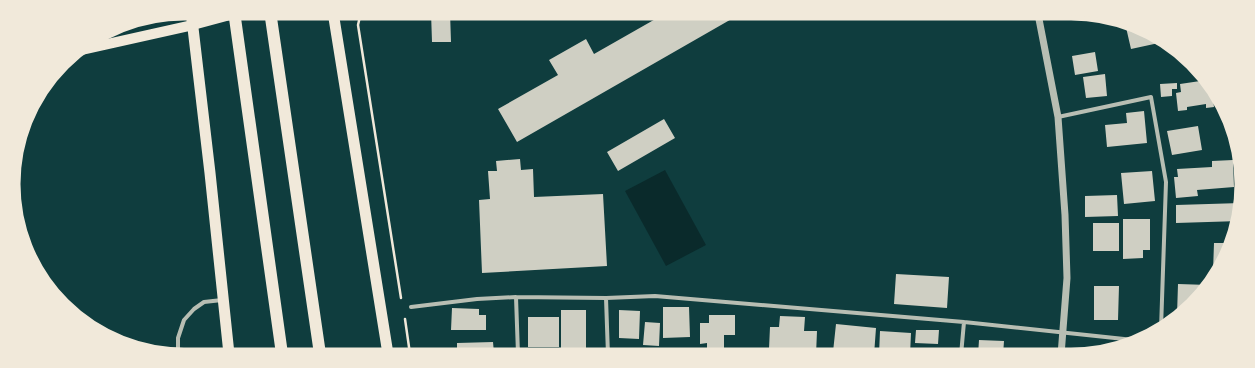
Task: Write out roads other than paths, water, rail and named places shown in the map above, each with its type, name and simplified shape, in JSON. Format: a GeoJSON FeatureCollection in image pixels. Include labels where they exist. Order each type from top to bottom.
{"type":"FeatureCollection","features":[{"type":"Feature","properties":{"kind":"highway"},"geometry":{"type":"LineString","coordinates":[[192,18],[229,350]]}},
{"type":"Feature","properties":{"kind":"highway"},"geometry":{"type":"LineString","coordinates":[[235,18],[281,350]]}},
{"type":"Feature","properties":{"kind":"highway"},"geometry":{"type":"LineString","coordinates":[[271,18],[319,350]]}},
{"type":"Feature","properties":{"kind":"highway"},"geometry":{"type":"LineString","coordinates":[[334,18],[387,350]]}},
{"type":"Feature","properties":{"kind":"main road"},"geometry":{"type":"LineString","coordinates":[[89,48],[219,18]]}},
{"type":"Feature","properties":{"kind":"street"},"geometry":{"type":"LineString","coordinates":[[1039,18],[1058,117],[1066,223],[1067,278],[1061,350]]}},
{"type":"Feature","properties":{"kind":"street"},"geometry":{"type":"LineString","coordinates":[[1058,117],[1151,97],[1166,182],[1161,323]]}},
{"type":"Feature","properties":{"kind":"street"},"geometry":{"type":"LineString","coordinates":[[411,306],[477,299],[655,296],[964,322],[1128,339]]}},
{"type":"Feature","properties":{"kind":"street"},"geometry":{"type":"LineString","coordinates":[[516,298],[518,350]]}},
{"type":"Feature","properties":{"kind":"street"},"geometry":{"type":"LineString","coordinates":[[606,298],[608,350]]}},
{"type":"Feature","properties":{"kind":"street"},"geometry":{"type":"LineString","coordinates":[[178,350],[178,338],[184,320],[194,309],[204,302],[223,300]]}},
{"type":"Feature","properties":{"kind":"street"},"geometry":{"type":"LineString","coordinates":[[961,350],[964,322]]}},
{"type":"Feature","properties":{"kind":"water"},"geometry":{"type":"Polygon","coordinates":[[[665,170],[706,245],[666,266],[625,191],[665,170]]]}}]}
